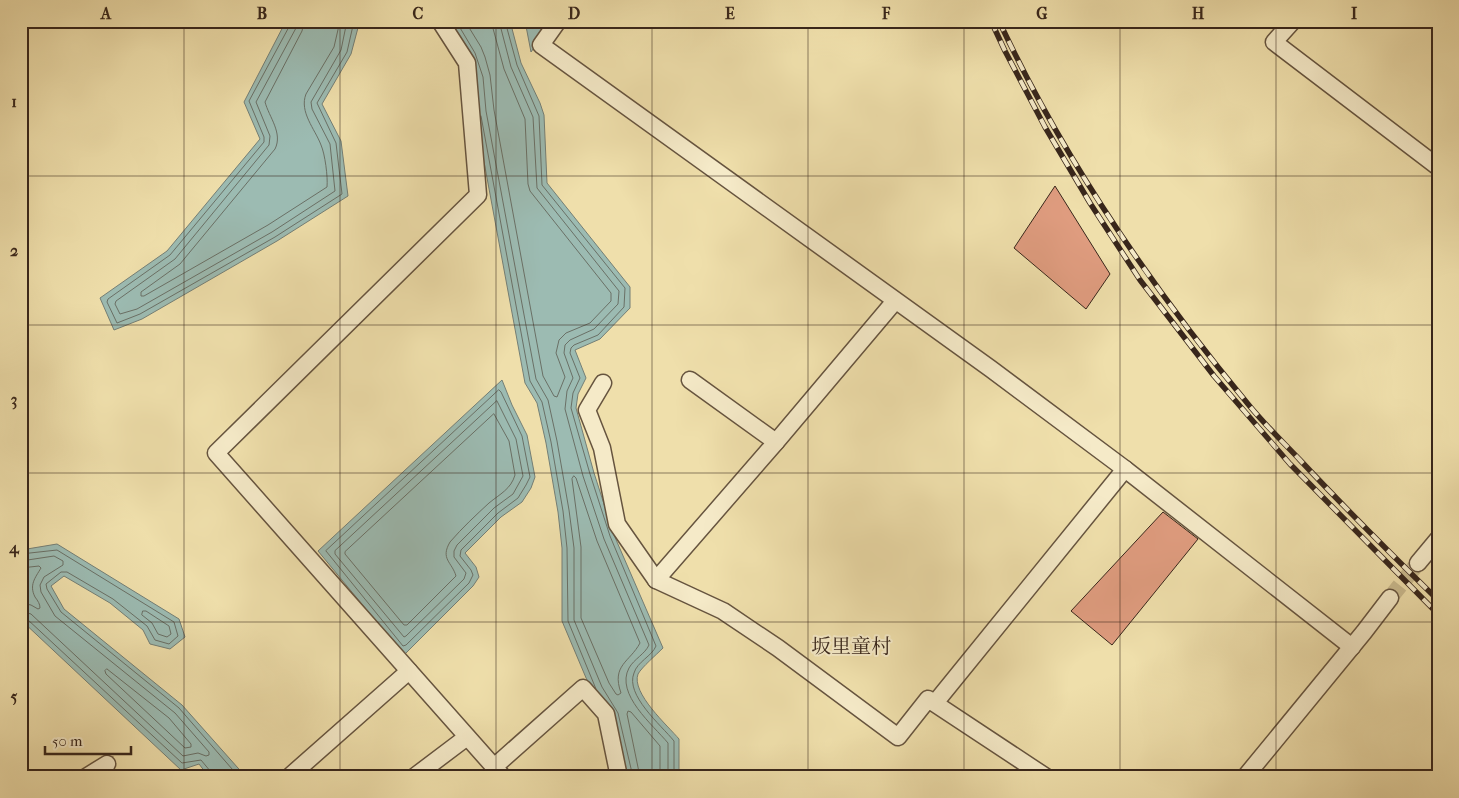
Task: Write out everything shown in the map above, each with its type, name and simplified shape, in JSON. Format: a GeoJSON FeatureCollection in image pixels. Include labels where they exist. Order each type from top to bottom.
{"type":"FeatureCollection","features":[{"type":"Feature","properties":{"kind":"street"},"geometry":{"type":"LineString","coordinates":[[440,21],[467,63],[478,194],[216,453],[498,772],[583,688],[606,714],[619,777]]}},
{"type":"Feature","properties":{"kind":"street"},"geometry":{"type":"LineString","coordinates":[[558,21],[540,45],[896,301],[1125,469],[1352,647]]}},
{"type":"Feature","properties":{"kind":"street"},"geometry":{"type":"LineString","coordinates":[[1293,21],[1274,42],[1438,167]]}},
{"type":"Feature","properties":{"kind":"street"},"geometry":{"type":"LineString","coordinates":[[656,580],[896,301]]}},
{"type":"Feature","properties":{"kind":"street"},"geometry":{"type":"LineString","coordinates":[[690,380],[776,442]]}},
{"type":"Feature","properties":{"kind":"street"},"geometry":{"type":"LineString","coordinates":[[603,383],[587,410],[602,448],[618,524],[656,580],[723,611],[778,648],[898,737],[928,699],[1046,777]]}},
{"type":"Feature","properties":{"kind":"street"},"geometry":{"type":"LineString","coordinates":[[935,703],[1125,469]]}},
{"type":"Feature","properties":{"kind":"street"},"geometry":{"type":"LineString","coordinates":[[1418,563],[1438,539]]}},
{"type":"Feature","properties":{"kind":"street"},"geometry":{"type":"LineString","coordinates":[[1245,777],[1390,598]]}},
{"type":"Feature","properties":{"kind":"street"},"geometry":{"type":"LineString","coordinates":[[289,777],[409,671]]}},
{"type":"Feature","properties":{"kind":"street"},"geometry":{"type":"LineString","coordinates":[[414,777],[467,736]]}},
{"type":"Feature","properties":{"kind":"street"},"geometry":{"type":"LineString","coordinates":[[86,777],[107,764]]}},
{"type":"Feature","properties":{"kind":"water"},"geometry":{"type":"Polygon","coordinates":[[[286,21],[358,21],[359,24],[351,54],[322,104],[341,141],[348,196],[277,241],[142,319],[114,330],[100,298],[167,251],[260,139],[244,102],[286,21]]]}},
{"type":"Feature","properties":{"kind":"water"},"geometry":{"type":"Polygon","coordinates":[[[443,21],[510,21],[521,63],[544,115],[547,183],[630,287],[630,308],[600,339],[575,350],[586,378],[578,394],[576,408],[614,535],[663,648],[640,671],[637,682],[652,709],[679,739],[679,777],[622,777],[592,692],[562,621],[562,548],[546,443],[537,403],[525,383],[475,113],[472,78],[443,21]]]}},
{"type":"Feature","properties":{"kind":"water"},"geometry":{"type":"Polygon","coordinates":[[[525,21],[553,21],[531,52],[525,21]]]}},
{"type":"Feature","properties":{"kind":"water"},"geometry":{"type":"Polygon","coordinates":[[[502,380],[527,435],[535,477],[531,488],[522,502],[501,517],[465,553],[476,567],[479,577],[473,586],[404,655],[318,551],[502,380]]]}},
{"type":"Feature","properties":{"kind":"water"},"geometry":{"type":"Polygon","coordinates":[[[57,544],[179,619],[185,637],[170,649],[150,644],[143,630],[110,603],[64,576],[51,586],[64,609],[182,705],[246,777],[209,777],[199,764],[181,770],[21,620],[21,550],[57,544]]]}},
{"type":"Feature","properties":{"kind":"building"},"geometry":{"type":"Polygon","coordinates":[[[1055,186],[1110,274],[1086,309],[1014,248],[1055,186]]]}},
{"type":"Feature","properties":{"kind":"building"},"geometry":{"type":"Polygon","coordinates":[[[1163,512],[1198,539],[1112,645],[1071,611],[1163,512]]]}},
{"type":"Feature","properties":{"kind":"tunnel"},"geometry":{"type":"LineString","coordinates":[[1390,598],[1418,563]]}},
{"type":"Feature","properties":{"kind":"railway"},"geometry":{"type":"LineString","coordinates":[[991,21],[1045,127],[1090,203],[1140,280],[1214,376],[1290,464],[1438,614]]}},
{"type":"Feature","properties":{"kind":"railway"},"geometry":{"type":"LineString","coordinates":[[999,21],[1024,73],[1081,172],[1112,221],[1177,314],[1260,419],[1438,600]]}},
{"type":"Feature","properties":{"kind":"district","name":"坂里童村"},"geometry":{"type":"Point","coordinates":[851,646]}}]}
